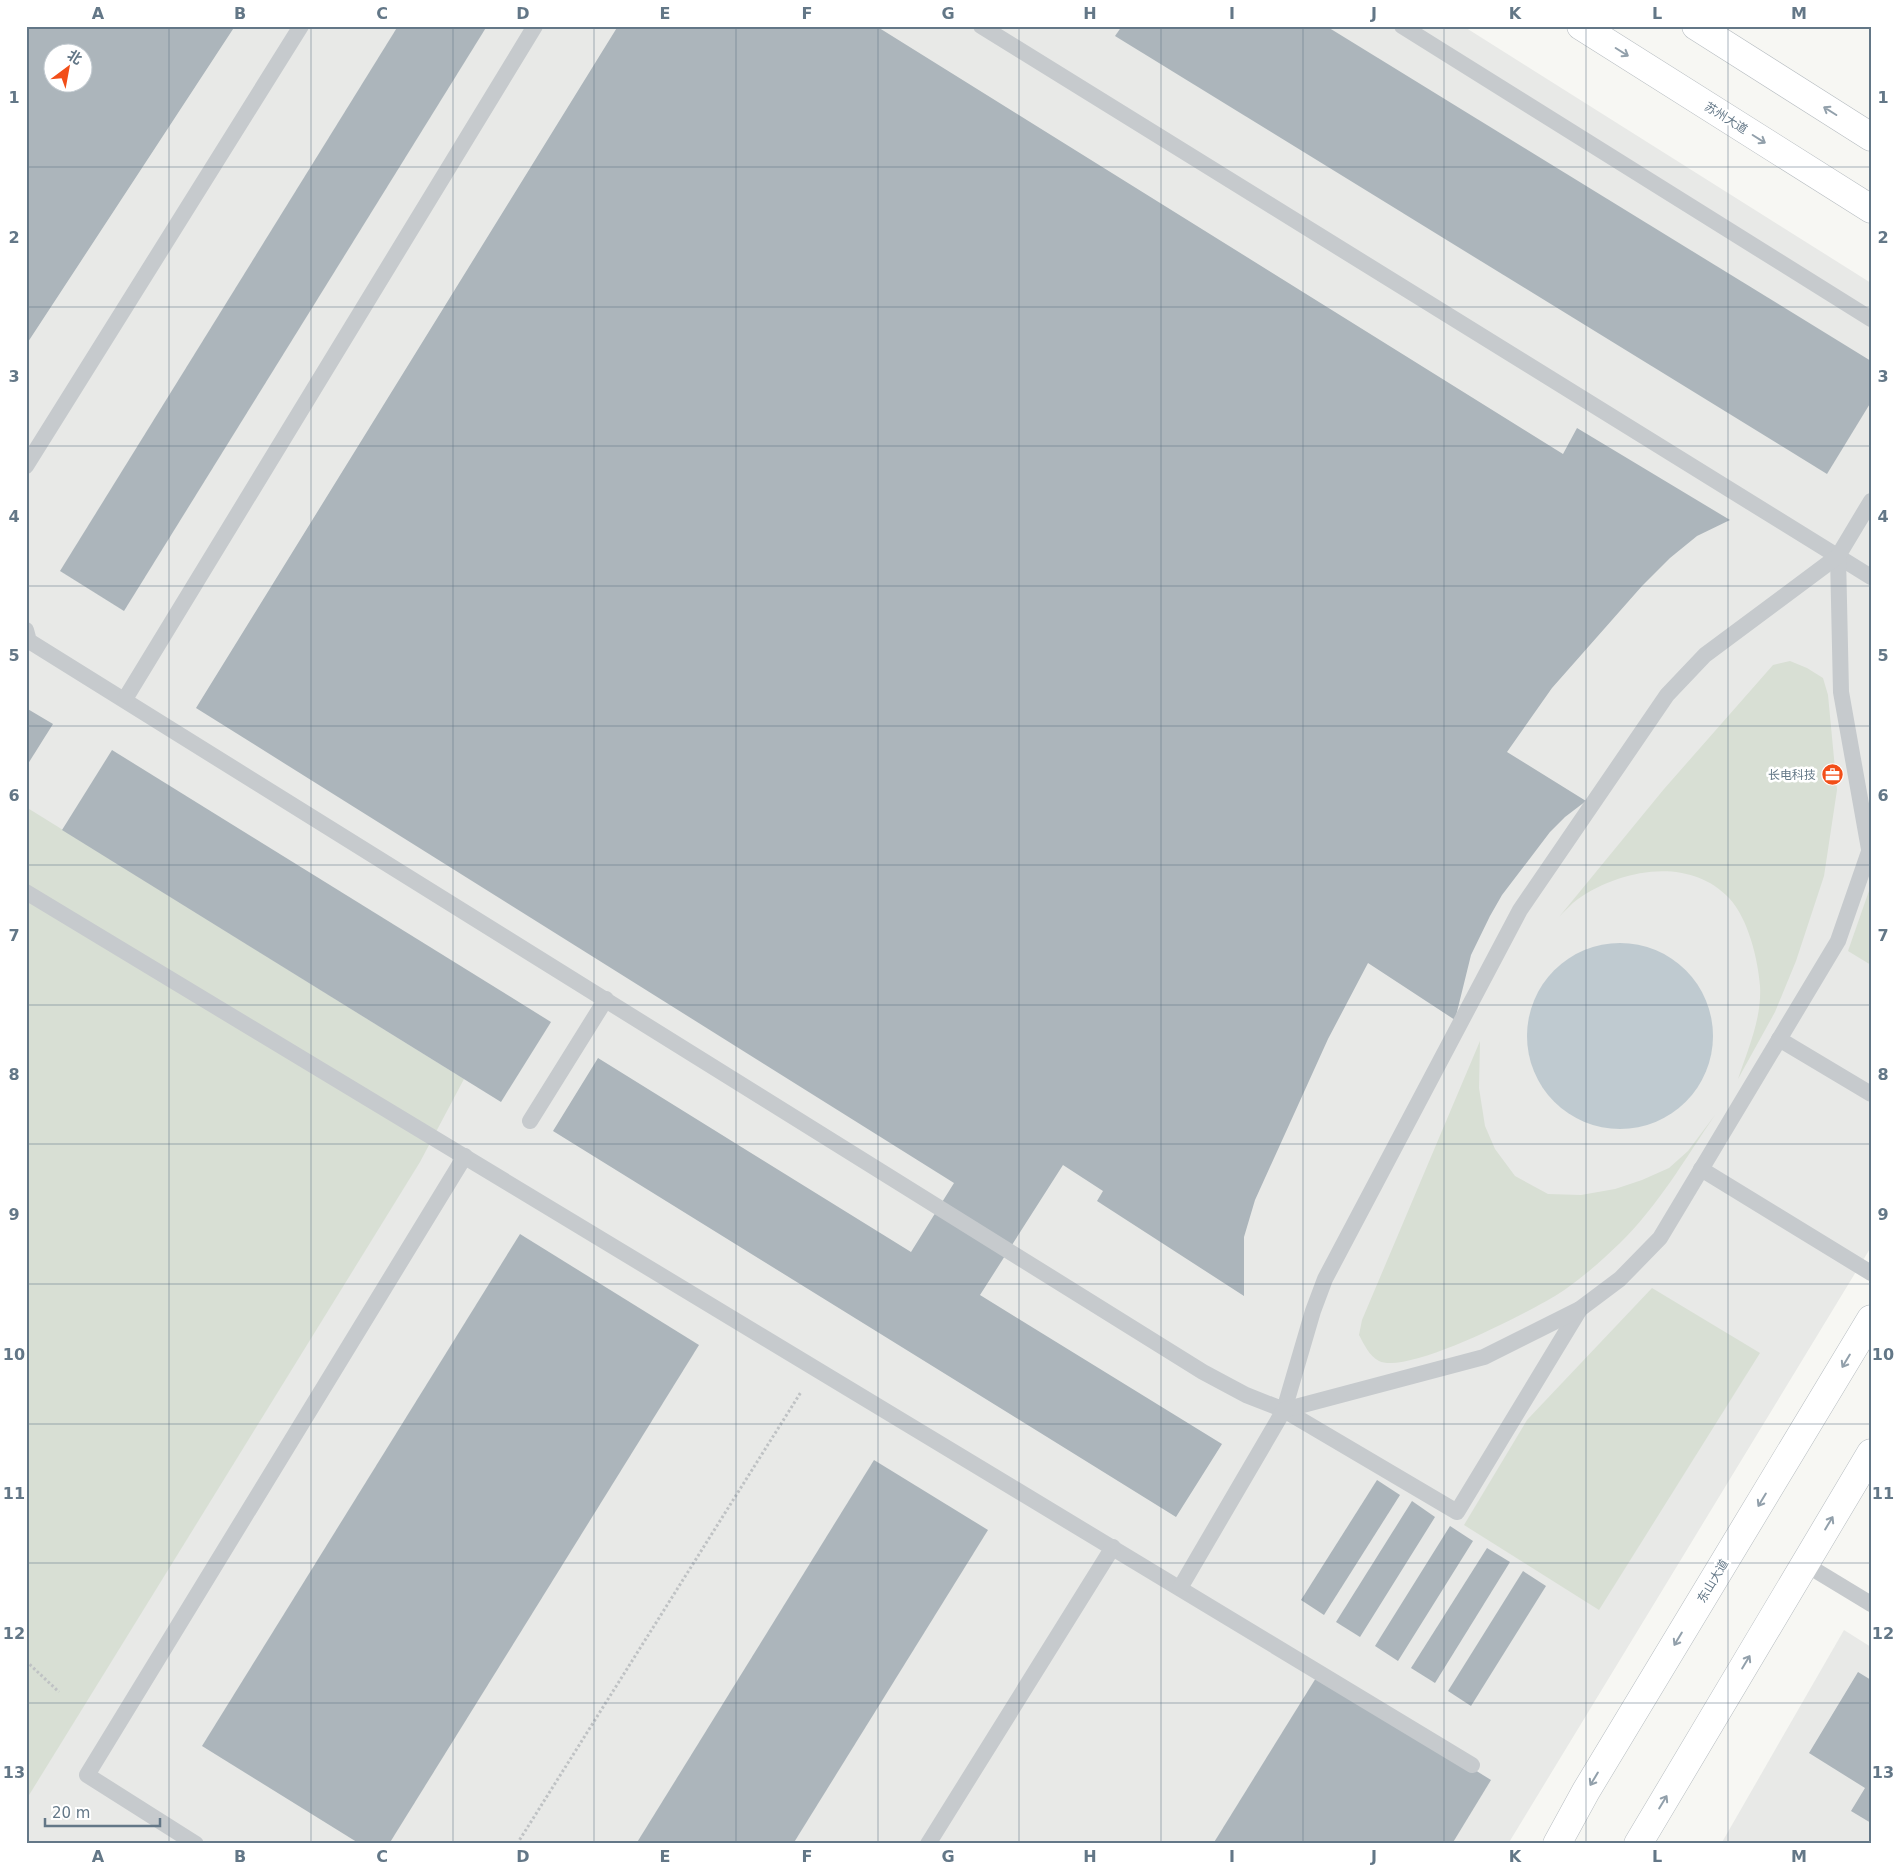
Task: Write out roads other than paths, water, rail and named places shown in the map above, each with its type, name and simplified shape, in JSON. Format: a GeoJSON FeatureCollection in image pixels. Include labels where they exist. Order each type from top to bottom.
{"type":"FeatureCollection","features":[{"type":"Feature","properties":{"kind":"main road","name":"苏州大道"},"geometry":{"type":"LineString","coordinates":[[1580,26],[1871,209]]}},
{"type":"Feature","properties":{"kind":"main road"},"geometry":{"type":"LineString","coordinates":[[1696,26],[1871,137]]}},
{"type":"Feature","properties":{"kind":"main road","name":"东山大道"},"geometry":{"type":"LineString","coordinates":[[1557,1844],[1586,1791],[1871,1319]]}},
{"type":"Feature","properties":{"kind":"main road"},"geometry":{"type":"LineString","coordinates":[[1638,1844],[1871,1453]]}},
{"type":"Feature","properties":{"kind":"lane"},"geometry":{"type":"LineString","coordinates":[[26,466],[301,26]]}},
{"type":"Feature","properties":{"kind":"lane"},"geometry":{"type":"LineString","coordinates":[[126,699],[535,26]]}},
{"type":"Feature","properties":{"kind":"lane"},"geometry":{"type":"LineString","coordinates":[[982,26],[1871,576]]}},
{"type":"Feature","properties":{"kind":"lane"},"geometry":{"type":"LineString","coordinates":[[1402,26],[1871,319]]}},
{"type":"Feature","properties":{"kind":"lane"},"geometry":{"type":"LineString","coordinates":[[1180,1588],[1284,1410],[1312,1311],[1325,1279],[1520,910],[1667,695],[1705,655],[1838,556],[1871,501]]}},
{"type":"Feature","properties":{"kind":"lane"},"geometry":{"type":"LineString","coordinates":[[1284,1410],[1484,1357],[1580,1309],[1620,1279],[1660,1238],[1838,941],[1870,848],[1841,692],[1838,556]]}},
{"type":"Feature","properties":{"kind":"lane"},"geometry":{"type":"LineString","coordinates":[[26,630],[30,641],[126,699],[1203,1372],[1246,1395],[1284,1410],[1457,1512],[1580,1309]]}},
{"type":"Feature","properties":{"kind":"lane"},"geometry":{"type":"LineString","coordinates":[[26,892],[1472,1765]]}},
{"type":"Feature","properties":{"kind":"lane"},"geometry":{"type":"LineString","coordinates":[[530,1121],[606,999]]}},
{"type":"Feature","properties":{"kind":"lane"},"geometry":{"type":"LineString","coordinates":[[1779,1039],[1871,1094]]}},
{"type":"Feature","properties":{"kind":"lane"},"geometry":{"type":"LineString","coordinates":[[196,1844],[87,1775],[465,1156]]}},
{"type":"Feature","properties":{"kind":"lane"},"geometry":{"type":"LineString","coordinates":[[1701,1169],[1871,1273]]}},
{"type":"Feature","properties":{"kind":"lane"},"geometry":{"type":"LineString","coordinates":[[928,1844],[1113,1548]]}},
{"type":"Feature","properties":{"kind":"lane"},"geometry":{"type":"LineString","coordinates":[[1805,1564],[1871,1604]]}},
{"type":"Feature","properties":{"kind":"place","name":"长电科技"},"geometry":{"type":"Point","coordinates":[1832,775]}}]}
